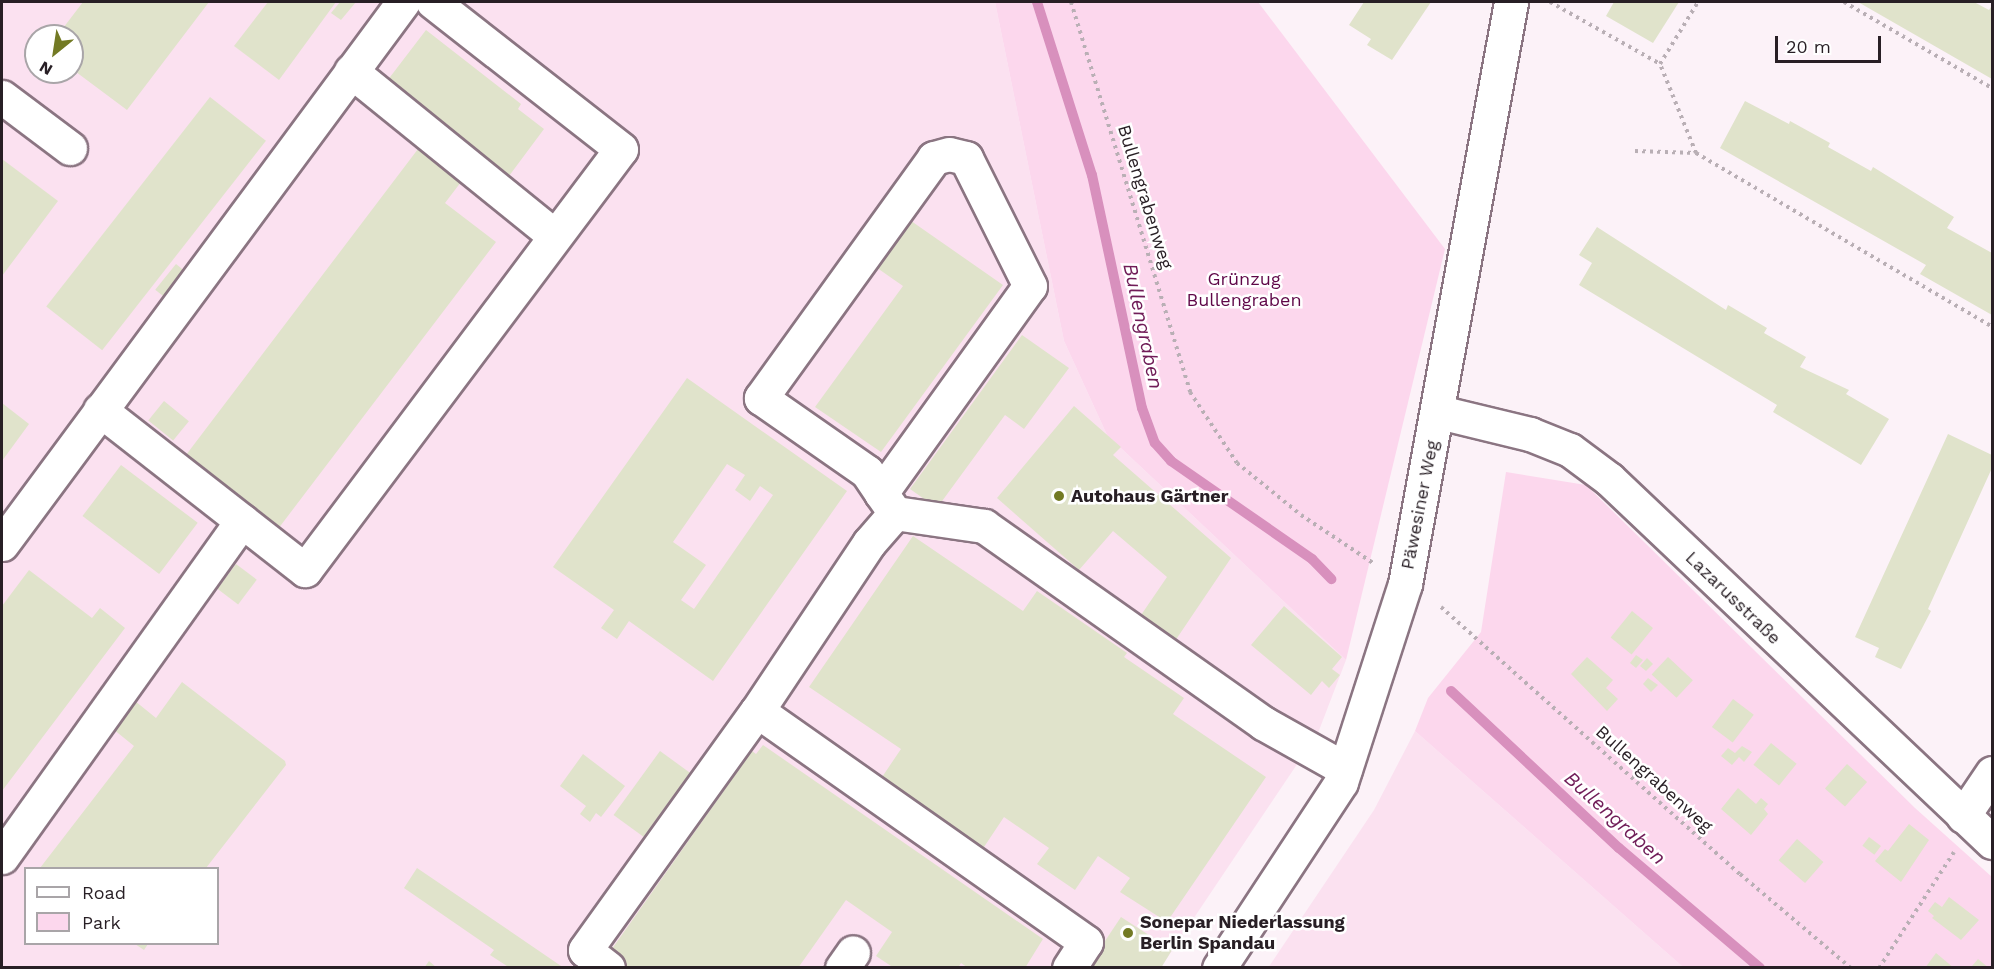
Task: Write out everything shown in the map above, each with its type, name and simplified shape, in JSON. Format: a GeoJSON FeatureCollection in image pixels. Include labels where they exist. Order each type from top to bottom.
{"type":"FeatureCollection","features":[{"type":"Feature","properties":{"kind":"street"},"geometry":{"type":"LineString","coordinates":[[2,544],[403,2]]}},
{"type":"Feature","properties":{"kind":"street"},"geometry":{"type":"LineString","coordinates":[[100,411],[305,570],[621,149],[433,2]]}},
{"type":"Feature","properties":{"kind":"street","name":"Päwesiner Weg"},"geometry":{"type":"LineString","coordinates":[[1219,968],[1341,782],[1404,584],[1439,412],[1511,2]]}},
{"type":"Feature","properties":{"kind":"street"},"geometry":{"type":"LineString","coordinates":[[351,71],[555,236]]}},
{"type":"Feature","properties":{"kind":"street"},"geometry":{"type":"LineString","coordinates":[[2,97],[70,148]]}},
{"type":"Feature","properties":{"kind":"street"},"geometry":{"type":"LineString","coordinates":[[608,968],[585,950],[757,711],[869,543],[888,503],[1030,286],[966,158],[949,154],[934,158],[761,398],[867,472],[888,503],[984,526],[1263,723],[1346,769]]}},
{"type":"Feature","properties":{"kind":"street","name":"Lazarusstraße"},"geometry":{"type":"LineString","coordinates":[[1439,412],[1530,434],[1560,446],[1609,479],[1972,833]]}},
{"type":"Feature","properties":{"kind":"street"},"geometry":{"type":"LineString","coordinates":[[2,857],[242,521]]}},
{"type":"Feature","properties":{"kind":"street"},"geometry":{"type":"LineString","coordinates":[[757,711],[1086,942],[1070,968]]}},
{"type":"Feature","properties":{"kind":"street"},"geometry":{"type":"LineString","coordinates":[[1972,833],[1992,773]]}},
{"type":"Feature","properties":{"kind":"path","name":"Bullengrabenweg"},"geometry":{"type":"LineString","coordinates":[[1071,2],[1190,392],[1237,463],[1301,515],[1379,567]]}},
{"type":"Feature","properties":{"kind":"path"},"geometry":{"type":"LineString","coordinates":[[1550,2],[1660,64],[1696,153]]}},
{"type":"Feature","properties":{"kind":"path"},"geometry":{"type":"LineString","coordinates":[[1660,64],[1698,2]]}},
{"type":"Feature","properties":{"kind":"path"},"geometry":{"type":"LineString","coordinates":[[1844,2],[1992,88]]}},
{"type":"Feature","properties":{"kind":"path"},"geometry":{"type":"LineString","coordinates":[[1635,151],[1696,153],[1992,327]]}},
{"type":"Feature","properties":{"kind":"path","name":"Bullengrabenweg"},"geometry":{"type":"LineString","coordinates":[[1441,607],[1740,874],[1851,968]]}},
{"type":"Feature","properties":{"kind":"path"},"geometry":{"type":"LineString","coordinates":[[1879,968],[1972,833]]}},
{"type":"Feature","properties":{"kind":"shaded area"},"geometry":{"type":"Polygon","coordinates":[[[2,2],[995,2],[1064,341],[1107,435],[1346,660],[1318,733],[1161,967],[2,968],[2,2]]]}},
{"type":"Feature","properties":{"kind":"shaded area"},"geometry":{"type":"Polygon","coordinates":[[[1415,731],[1683,967],[1268,968],[1374,810],[1415,731]]]}},
{"type":"Feature","properties":{"kind":"green space","name":"Grünzug Bullengraben"},"geometry":{"type":"Polygon","coordinates":[[[995,2],[1258,2],[1445,249],[1346,660],[1107,435],[1064,341],[995,2]]]}},
{"type":"Feature","properties":{"kind":"green space"},"geometry":{"type":"Polygon","coordinates":[[[1506,472],[1586,485],[1915,808],[1992,877],[1992,967],[1683,967],[1415,731],[1428,698],[1481,632],[1506,472]]]}},
{"type":"Feature","properties":{"kind":"building"},"geometry":{"type":"Polygon","coordinates":[[[83,2],[209,2],[127,110],[84,78],[84,24],[66,24],[83,2]]]}},
{"type":"Feature","properties":{"kind":"building"},"geometry":{"type":"Polygon","coordinates":[[[268,2],[336,2],[279,80],[234,46],[268,2]]]}},
{"type":"Feature","properties":{"kind":"building"},"geometry":{"type":"Polygon","coordinates":[[[340,2],[356,2],[341,20],[331,13],[340,2]]]}},
{"type":"Feature","properties":{"kind":"building"},"geometry":{"type":"Polygon","coordinates":[[[1364,2],[1431,2],[1392,60],[1367,45],[1371,39],[1349,25],[1364,2]]]}},
{"type":"Feature","properties":{"kind":"building"},"geometry":{"type":"Polygon","coordinates":[[[1614,2],[1679,2],[1653,43],[1606,16],[1614,2]]]}},
{"type":"Feature","properties":{"kind":"building"},"geometry":{"type":"Polygon","coordinates":[[[1858,2],[1974,2],[1989,10],[1991,7],[1992,79],[1858,2]]]}},
{"type":"Feature","properties":{"kind":"building"},"geometry":{"type":"Polygon","coordinates":[[[426,30],[521,104],[518,109],[544,129],[509,176],[387,81],[426,30]]]}},
{"type":"Feature","properties":{"kind":"building"},"geometry":{"type":"Polygon","coordinates":[[[210,97],[266,141],[102,350],[46,307],[210,97]]]}},
{"type":"Feature","properties":{"kind":"building"},"geometry":{"type":"Polygon","coordinates":[[[1745,101],[1789,124],[1790,121],[1830,143],[1828,147],[1871,171],[1873,167],[1954,217],[1947,228],[1992,253],[1992,315],[1920,274],[1926,265],[1720,148],[1745,101]]]}},
{"type":"Feature","properties":{"kind":"building"},"geometry":{"type":"Polygon","coordinates":[[[418,149],[461,182],[445,203],[496,242],[278,529],[186,455],[418,149]]]}},
{"type":"Feature","properties":{"kind":"building"},"geometry":{"type":"Polygon","coordinates":[[[2,159],[58,201],[2,276],[2,159]]]}},
{"type":"Feature","properties":{"kind":"building"},"geometry":{"type":"Polygon","coordinates":[[[904,216],[1003,285],[881,452],[815,407],[903,286],[870,263],[904,216]]]}},
{"type":"Feature","properties":{"kind":"building"},"geometry":{"type":"Polygon","coordinates":[[[1597,227],[1726,310],[1728,305],[1767,328],[1764,333],[1806,357],[1800,367],[1849,390],[1846,394],[1889,419],[1861,465],[1773,412],[1777,405],[1579,285],[1592,263],[1579,255],[1597,227]]]}},
{"type":"Feature","properties":{"kind":"building"},"geometry":{"type":"Polygon","coordinates":[[[176,264],[186,272],[165,298],[155,290],[176,264]]]}},
{"type":"Feature","properties":{"kind":"building"},"geometry":{"type":"Polygon","coordinates":[[[1022,335],[1069,368],[1024,429],[1005,415],[937,508],[910,489],[1022,335]]]}},
{"type":"Feature","properties":{"kind":"building"},"geometry":{"type":"Polygon","coordinates":[[[687,378],[847,491],[713,681],[629,621],[617,639],[601,628],[614,610],[553,567],[687,378]],[[727,464],[673,542],[706,565],[681,600],[694,609],[773,495],[760,486],[750,501],[735,490],[745,475],[727,464]]]}},
{"type":"Feature","properties":{"kind":"building"},"geometry":{"type":"Polygon","coordinates":[[[164,401],[189,421],[173,441],[148,420],[164,401]]]}},
{"type":"Feature","properties":{"kind":"building"},"geometry":{"type":"Polygon","coordinates":[[[2,403],[29,424],[2,461],[2,403]]]}},
{"type":"Feature","properties":{"kind":"building"},"geometry":{"type":"Polygon","coordinates":[[[1074,406],[1121,447],[1113,455],[1231,558],[1175,641],[1139,618],[1167,577],[1113,531],[1079,570],[997,498],[1074,406]]]}},
{"type":"Feature","properties":{"kind":"building"},"geometry":{"type":"Polygon","coordinates":[[[1948,434],[1992,455],[1992,468],[1928,609],[1931,611],[1901,669],[1875,657],[1879,648],[1855,637],[1948,434]]]}},
{"type":"Feature","properties":{"kind":"building"},"geometry":{"type":"Polygon","coordinates":[[[121,465],[198,523],[159,574],[82,516],[121,465]]]}},
{"type":"Feature","properties":{"kind":"building"},"geometry":{"type":"Polygon","coordinates":[[[913,536],[1023,611],[1037,591],[1127,653],[1124,657],[1184,698],[1173,714],[1266,777],[1167,922],[1120,892],[1130,878],[1098,856],[1075,890],[1037,864],[1049,848],[1004,817],[980,853],[878,783],[901,749],[809,687],[913,536]]]}},
{"type":"Feature","properties":{"kind":"building"},"geometry":{"type":"Polygon","coordinates":[[[236,564],[257,580],[238,604],[217,589],[236,564]]]}},
{"type":"Feature","properties":{"kind":"building"},"geometry":{"type":"Polygon","coordinates":[[[29,570],[92,618],[100,608],[125,628],[2,791],[2,606],[29,570]]]}},
{"type":"Feature","properties":{"kind":"building"},"geometry":{"type":"Polygon","coordinates":[[[1284,606],[1342,657],[1332,669],[1340,675],[1329,688],[1322,681],[1311,695],[1251,645],[1284,606]]]}},
{"type":"Feature","properties":{"kind":"building"},"geometry":{"type":"Polygon","coordinates":[[[1632,611],[1653,628],[1632,654],[1611,637],[1632,611]]]}},
{"type":"Feature","properties":{"kind":"building"},"geometry":{"type":"Polygon","coordinates":[[[1636,655],[1643,660],[1636,668],[1630,663],[1636,655]]]}},
{"type":"Feature","properties":{"kind":"building"},"geometry":{"type":"Polygon","coordinates":[[[1587,657],[1613,680],[1606,688],[1618,699],[1607,711],[1571,674],[1587,657]]]}},
{"type":"Feature","properties":{"kind":"building"},"geometry":{"type":"Polygon","coordinates":[[[1668,657],[1693,680],[1676,698],[1652,675],[1668,657]]]}},
{"type":"Feature","properties":{"kind":"building"},"geometry":{"type":"Polygon","coordinates":[[[1647,658],[1653,664],[1646,671],[1640,666],[1647,658]]]}},
{"type":"Feature","properties":{"kind":"building"},"geometry":{"type":"Polygon","coordinates":[[[1648,678],[1658,685],[1651,692],[1643,684],[1648,678]]]}},
{"type":"Feature","properties":{"kind":"building"},"geometry":{"type":"Polygon","coordinates":[[[182,682],[285,761],[286,765],[207,867],[41,867],[134,746],[113,729],[135,701],[156,718],[182,682]]]}},
{"type":"Feature","properties":{"kind":"building"},"geometry":{"type":"Polygon","coordinates":[[[1733,699],[1754,715],[1733,743],[1712,727],[1733,699]]]}},
{"type":"Feature","properties":{"kind":"building"},"geometry":{"type":"Polygon","coordinates":[[[1771,743],[1797,764],[1779,786],[1753,765],[1771,743]]]}},
{"type":"Feature","properties":{"kind":"building"},"geometry":{"type":"Polygon","coordinates":[[[763,745],[1043,939],[1025,968],[968,968],[961,963],[958,968],[894,968],[876,956],[892,932],[846,900],[798,968],[629,968],[609,953],[752,751],[756,754],[763,745]]]}},
{"type":"Feature","properties":{"kind":"building"},"geometry":{"type":"Polygon","coordinates":[[[1742,746],[1752,752],[1744,762],[1739,757],[1732,765],[1721,756],[1728,748],[1735,753],[1742,746]]]}},
{"type":"Feature","properties":{"kind":"building"},"geometry":{"type":"Polygon","coordinates":[[[660,751],[690,773],[643,837],[614,815],[660,751]]]}},
{"type":"Feature","properties":{"kind":"building"},"geometry":{"type":"Polygon","coordinates":[[[583,754],[625,786],[601,817],[596,813],[590,822],[580,814],[586,806],[560,786],[583,754]]]}},
{"type":"Feature","properties":{"kind":"building"},"geometry":{"type":"Polygon","coordinates":[[[1847,764],[1867,782],[1845,807],[1825,789],[1847,764]]]}},
{"type":"Feature","properties":{"kind":"building"},"geometry":{"type":"Polygon","coordinates":[[[1738,788],[1756,804],[1761,798],[1768,804],[1764,809],[1768,814],[1751,835],[1721,809],[1738,788]]]}},
{"type":"Feature","properties":{"kind":"building"},"geometry":{"type":"Polygon","coordinates":[[[1909,824],[1929,840],[1901,882],[1875,861],[1885,849],[1888,851],[1909,824]]]}},
{"type":"Feature","properties":{"kind":"building"},"geometry":{"type":"Polygon","coordinates":[[[1869,837],[1881,846],[1874,855],[1862,846],[1869,837]]]}},
{"type":"Feature","properties":{"kind":"building"},"geometry":{"type":"Polygon","coordinates":[[[1797,839],[1823,862],[1805,883],[1779,860],[1797,839]]]}},
{"type":"Feature","properties":{"kind":"building"},"geometry":{"type":"Polygon","coordinates":[[[417,868],[564,968],[510,968],[490,955],[494,950],[404,888],[417,868]]]}},
{"type":"Feature","properties":{"kind":"building"},"geometry":{"type":"Polygon","coordinates":[[[1949,897],[1979,920],[1961,940],[1932,918],[1934,916],[1928,911],[1935,902],[1942,907],[1949,897]]]}},
{"type":"Feature","properties":{"kind":"building","name":"Sonepar Niederlassung Berlin Spandau"},"geometry":{"type":"Polygon","coordinates":[[[1121,917],[1172,950],[1161,968],[1087,968],[1121,917]]]}},
{"type":"Feature","properties":{"kind":"building"},"geometry":{"type":"Polygon","coordinates":[[[136,945],[147,945],[144,950],[136,945]]]}},
{"type":"Feature","properties":{"kind":"building"},"geometry":{"type":"Polygon","coordinates":[[[1936,953],[1954,968],[1925,968],[1936,953]]]}},
{"type":"Feature","properties":{"kind":"building"},"geometry":{"type":"Polygon","coordinates":[[[1978,959],[1989,968],[1972,966],[1978,959]]]}},
{"type":"Feature","properties":{"kind":"building"},"geometry":{"type":"Polygon","coordinates":[[[429,961],[437,968],[424,968],[429,961]]]}},
{"type":"Feature","properties":{"kind":"waterway","name":"Bullengraben"},"geometry":{"type":"LineString","coordinates":[[1037,2],[1092,175],[1142,408],[1155,443],[1171,461],[1312,559],[1331,579]]}},
{"type":"Feature","properties":{"kind":"waterway","name":"Bullengraben"},"geometry":{"type":"LineString","coordinates":[[1451,691],[1619,848],[1760,968]]}},
{"type":"Feature","properties":{"kind":"place","name":"Autohaus Gärtner"},"geometry":{"type":"Point","coordinates":[1059,496]}},
{"type":"Feature","properties":{"kind":"place","name":"Sonepar Niederlassung Berlin Spandau"},"geometry":{"type":"Point","coordinates":[1128,933]}}]}
